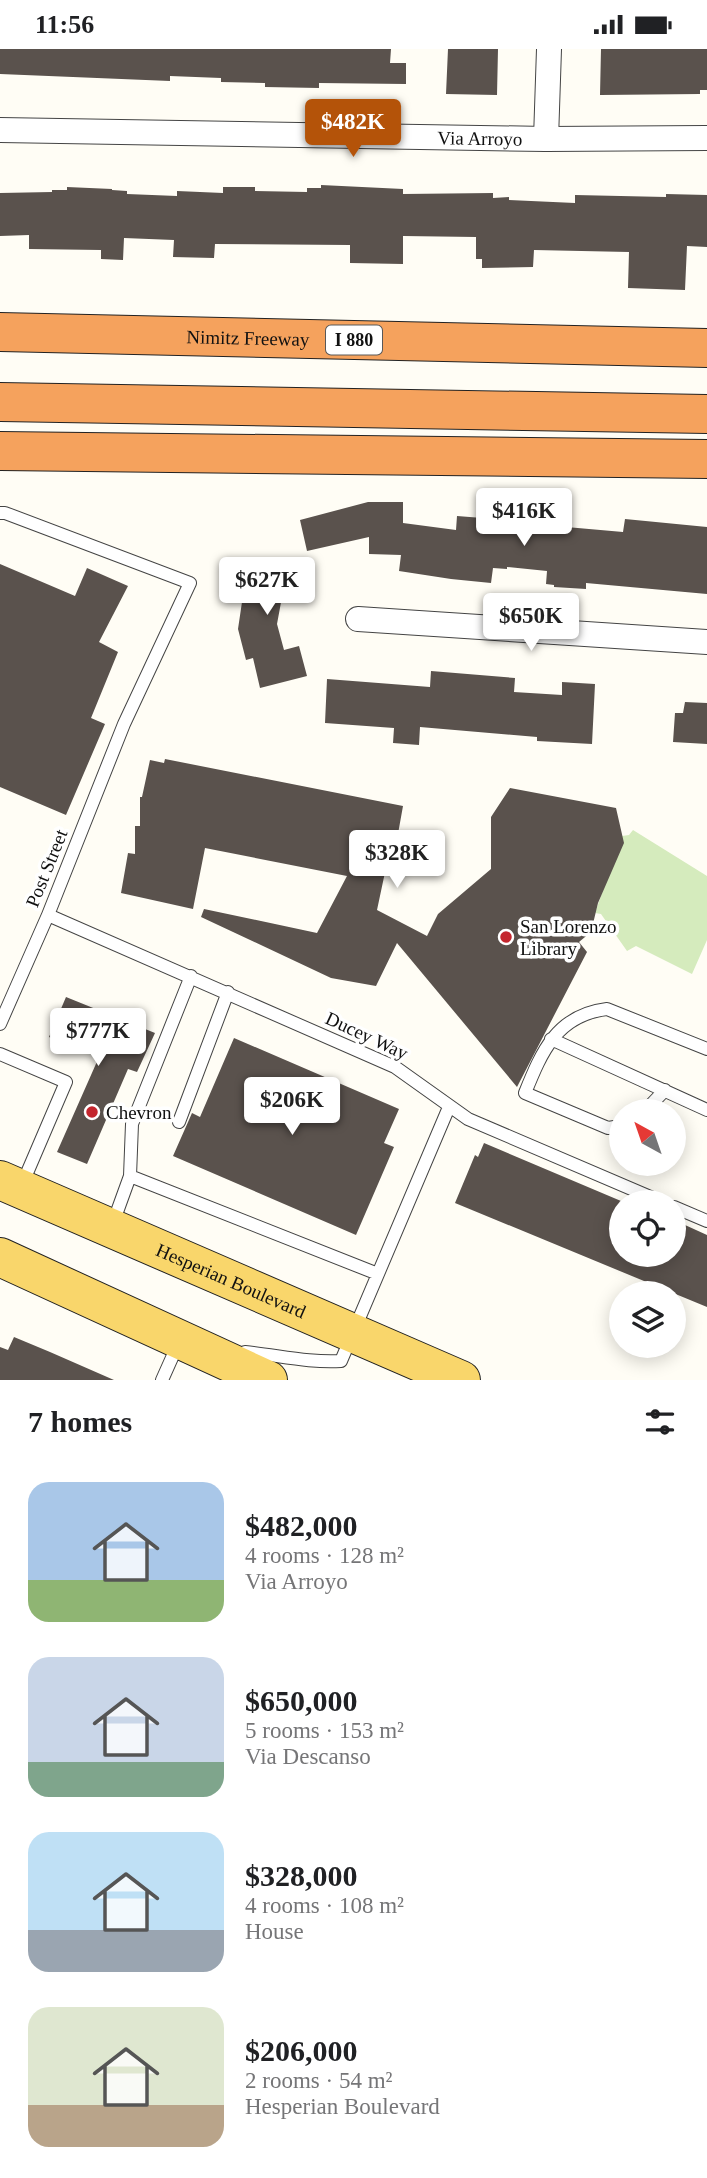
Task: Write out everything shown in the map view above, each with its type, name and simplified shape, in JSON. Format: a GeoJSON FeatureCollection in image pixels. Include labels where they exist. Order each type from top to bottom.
{"type":"FeatureCollection","features":[{"type":"Feature","properties":{"kind":"highway","name":"Nimitz Freeway"},"geometry":{"type":"LineString","coordinates":[[0,332],[707,348]]}},
{"type":"Feature","properties":{"kind":"highway"},"geometry":{"type":"LineString","coordinates":[[0,402],[707,414]]}},
{"type":"Feature","properties":{"kind":"highway"},"geometry":{"type":"LineString","coordinates":[[0,451],[707,460]]}},
{"type":"Feature","properties":{"kind":"main road","name":"Hesperian Boulevard"},"geometry":{"type":"LineString","coordinates":[[10,1184],[461,1380]]}},
{"type":"Feature","properties":{"kind":"main road"},"geometry":{"type":"LineString","coordinates":[[0,1257],[268,1380]]}},
{"type":"Feature","properties":{"kind":"street"},"geometry":{"type":"LineString","coordinates":[[546,139],[549,49]]}},
{"type":"Feature","properties":{"kind":"street","name":"Via Arroyo"},"geometry":{"type":"LineString","coordinates":[[0,129],[546,139],[707,138]]}},
{"type":"Feature","properties":{"kind":"street"},"geometry":{"type":"LineString","coordinates":[[358,619],[707,642]]}},
{"type":"Feature","properties":{"kind":"lane","name":"Post Street"},"geometry":{"type":"LineString","coordinates":[[0,513],[190,583],[124,724],[48,915],[0,1024]]}},
{"type":"Feature","properties":{"kind":"lane","name":"Ducey Way"},"geometry":{"type":"LineString","coordinates":[[48,915],[395,1067],[449,1107],[489,1129],[634,1190]]}},
{"type":"Feature","properties":{"kind":"lane"},"geometry":{"type":"LineString","coordinates":[[112,1227],[130,1176],[132,1123],[191,976]]}},
{"type":"Feature","properties":{"kind":"lane"},"geometry":{"type":"LineString","coordinates":[[179,1122],[228,992]]}},
{"type":"Feature","properties":{"kind":"lane"},"geometry":{"type":"LineString","coordinates":[[609,1128],[525,1093],[543,1050],[551,1039],[590,1011],[607,1009],[707,1049]]}},
{"type":"Feature","properties":{"kind":"lane"},"geometry":{"type":"LineString","coordinates":[[551,1039],[707,1110]]}},
{"type":"Feature","properties":{"kind":"lane"},"geometry":{"type":"LineString","coordinates":[[0,1055],[66,1082],[10,1184]]}},
{"type":"Feature","properties":{"kind":"lane"},"geometry":{"type":"LineString","coordinates":[[656,1099],[665,1090]]}},
{"type":"Feature","properties":{"kind":"lane"},"geometry":{"type":"LineString","coordinates":[[225,1361],[245,1352],[322,1362],[341,1361],[449,1107]]}},
{"type":"Feature","properties":{"kind":"lane"},"geometry":{"type":"LineString","coordinates":[[130,1176],[378,1274]]}},
{"type":"Feature","properties":{"kind":"lane"},"geometry":{"type":"LineString","coordinates":[[686,1212],[707,1221]]}},
{"type":"Feature","properties":{"kind":"lane"},"geometry":{"type":"LineString","coordinates":[[162,1380],[180,1340]]}},
{"type":"Feature","properties":{"kind":"green space"},"geometry":{"type":"Polygon","coordinates":[[[633,830],[707,876],[707,940],[692,974],[636,946],[627,951],[601,914],[595,913],[622,836],[629,835],[633,830]]]}},
{"type":"Feature","properties":{"kind":"building"},"geometry":{"type":"Polygon","coordinates":[[[0,49],[391,49],[390,63],[406,63],[406,84],[319,83],[319,88],[265,87],[265,83],[221,82],[221,78],[170,76],[170,81],[0,74],[0,49]]]}},
{"type":"Feature","properties":{"kind":"building"},"geometry":{"type":"Polygon","coordinates":[[[448,49],[498,49],[497,95],[446,94],[448,49]]]}},
{"type":"Feature","properties":{"kind":"building"},"geometry":{"type":"Polygon","coordinates":[[[601,49],[707,49],[707,90],[700,90],[700,94],[600,95],[601,49]]]}},
{"type":"Feature","properties":{"kind":"building"},"geometry":{"type":"Polygon","coordinates":[[[321,185],[403,189],[403,194],[493,193],[493,198],[509,197],[509,200],[575,203],[575,195],[707,195],[707,247],[687,246],[685,290],[628,288],[629,252],[534,250],[533,267],[482,268],[482,259],[476,259],[476,237],[403,236],[403,264],[350,263],[350,245],[215,244],[214,258],[173,257],[174,240],[124,238],[123,260],[101,259],[101,250],[29,249],[29,235],[0,236],[0,193],[52,192],[67,190],[67,187],[177,196],[177,191],[223,193],[223,187],[307,192],[307,188],[321,188],[321,185]]]}},
{"type":"Feature","properties":{"kind":"building"},"geometry":{"type":"Polygon","coordinates":[[[496,500],[523,501],[521,523],[623,532],[625,519],[707,527],[707,594],[586,583],[586,589],[554,587],[546,584],[547,571],[507,567],[493,568],[491,583],[399,571],[401,555],[369,554],[369,537],[307,551],[300,520],[368,502],[403,502],[403,523],[456,530],[457,516],[495,519],[496,500]]]}},
{"type":"Feature","properties":{"kind":"building"},"geometry":{"type":"Polygon","coordinates":[[[235,557],[306,568],[301,600],[282,597],[277,624],[284,650],[299,646],[307,676],[260,688],[253,658],[246,660],[238,629],[242,602],[229,600],[235,557]]]}},
{"type":"Feature","properties":{"kind":"building"},"geometry":{"type":"Polygon","coordinates":[[[0,564],[75,596],[87,568],[128,586],[99,642],[118,652],[91,718],[105,724],[66,815],[0,787],[0,564]]]}},
{"type":"Feature","properties":{"kind":"building"},"geometry":{"type":"Polygon","coordinates":[[[431,671],[515,678],[514,692],[562,695],[562,682],[595,684],[592,744],[537,741],[537,737],[420,727],[419,745],[393,743],[394,728],[325,723],[327,679],[430,687],[431,671]]]}},
{"type":"Feature","properties":{"kind":"building"},"geometry":{"type":"Polygon","coordinates":[[[685,702],[707,703],[707,744],[673,742],[675,713],[683,713],[685,702]]]}},
{"type":"Feature","properties":{"kind":"building"},"geometry":{"type":"Polygon","coordinates":[[[165,759],[403,806],[396,845],[391,844],[377,910],[427,936],[438,914],[491,869],[491,817],[510,788],[616,808],[624,843],[598,903],[591,932],[579,942],[587,952],[517,1087],[397,943],[376,986],[331,978],[201,917],[204,909],[317,933],[347,876],[205,848],[193,909],[121,893],[128,853],[135,854],[135,826],[140,826],[140,797],[150,760],[164,763],[165,759]]]}},
{"type":"Feature","properties":{"kind":"building","name":"Chevron"},"geometry":{"type":"Polygon","coordinates":[[[66,997],[155,1033],[137,1072],[128,1069],[87,1164],[57,1152],[99,1057],[49,1037],[66,997]]]}},
{"type":"Feature","properties":{"kind":"building"},"geometry":{"type":"Polygon","coordinates":[[[234,1038],[399,1109],[384,1143],[394,1147],[356,1235],[173,1156],[192,1113],[200,1117],[234,1038]]]}},
{"type":"Feature","properties":{"kind":"building"},"geometry":{"type":"Polygon","coordinates":[[[484,1143],[609,1196],[609,1267],[455,1203],[475,1155],[478,1157],[484,1143]]]}},
{"type":"Feature","properties":{"kind":"building"},"geometry":{"type":"Polygon","coordinates":[[[686,1225],[707,1235],[707,1307],[686,1298],[686,1281],[644,1281],[610,1267],[686,1267],[686,1225]]]}},
{"type":"Feature","properties":{"kind":"building"},"geometry":{"type":"Polygon","coordinates":[[[14,1337],[114,1380],[0,1380],[0,1347],[8,1350],[14,1337]]]}},
{"type":"Feature","properties":{"kind":"place","name":"San Lorenzo Library"},"geometry":{"type":"Point","coordinates":[506,937]}},
{"type":"Feature","properties":{"kind":"place","name":"Chevron"},"geometry":{"type":"Point","coordinates":[92,1112]}}]}
